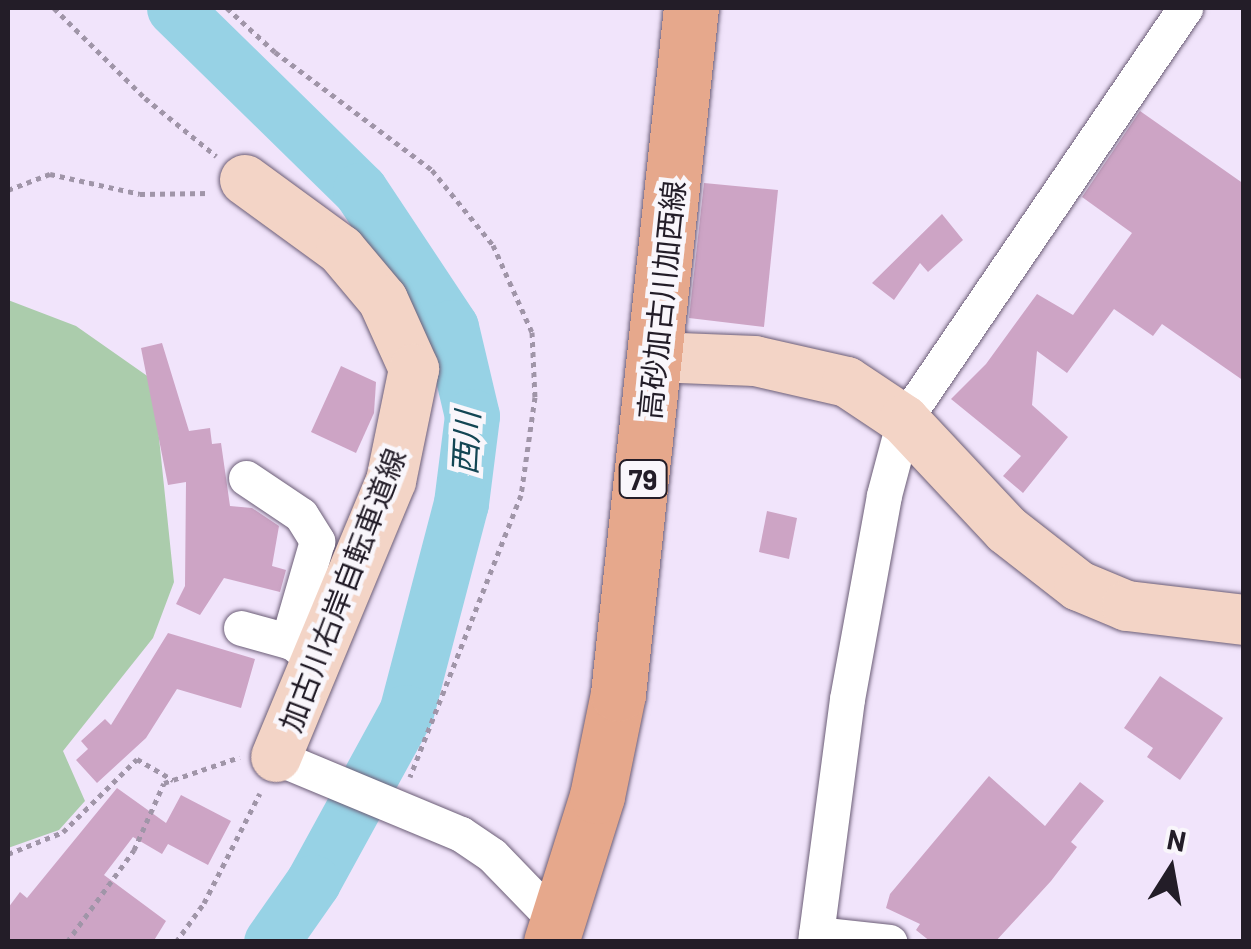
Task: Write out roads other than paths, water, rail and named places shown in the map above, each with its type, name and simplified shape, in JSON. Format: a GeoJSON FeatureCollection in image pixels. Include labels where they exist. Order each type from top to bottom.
{"type":"FeatureCollection","features":[{"type":"Feature","properties":{"kind":"main road","name":"高砂加古川加西線"},"geometry":{"type":"LineString","coordinates":[[554,936],[597,796],[618,694],[691,8]]}},
{"type":"Feature","properties":{"kind":"street"},"geometry":{"type":"LineString","coordinates":[[890,942],[816,938],[847,699],[904,420],[1185,8]]}},
{"type":"Feature","properties":{"kind":"street","name":"加古川右岸自転車道線"},"geometry":{"type":"LineString","coordinates":[[245,180],[341,250],[383,300],[414,369],[390,481],[303,652],[285,758]]}},
{"type":"Feature","properties":{"kind":"street"},"geometry":{"type":"LineString","coordinates":[[655,357],[755,361],[847,382],[904,420],[1006,530],[1079,586],[1127,606],[1244,620]]}},
{"type":"Feature","properties":{"kind":"street"},"geometry":{"type":"LineString","coordinates":[[241,628],[303,652],[316,540],[301,515],[246,478]]}},
{"type":"Feature","properties":{"kind":"street"},"geometry":{"type":"LineString","coordinates":[[285,758],[395,802],[492,855],[554,936]]}},
{"type":"Feature","properties":{"kind":"waterway","name":"西川"},"geometry":{"type":"LineString","coordinates":[[174,8],[360,190],[451,327],[472,416],[461,503],[406,712],[313,882],[271,942]]}}]}
